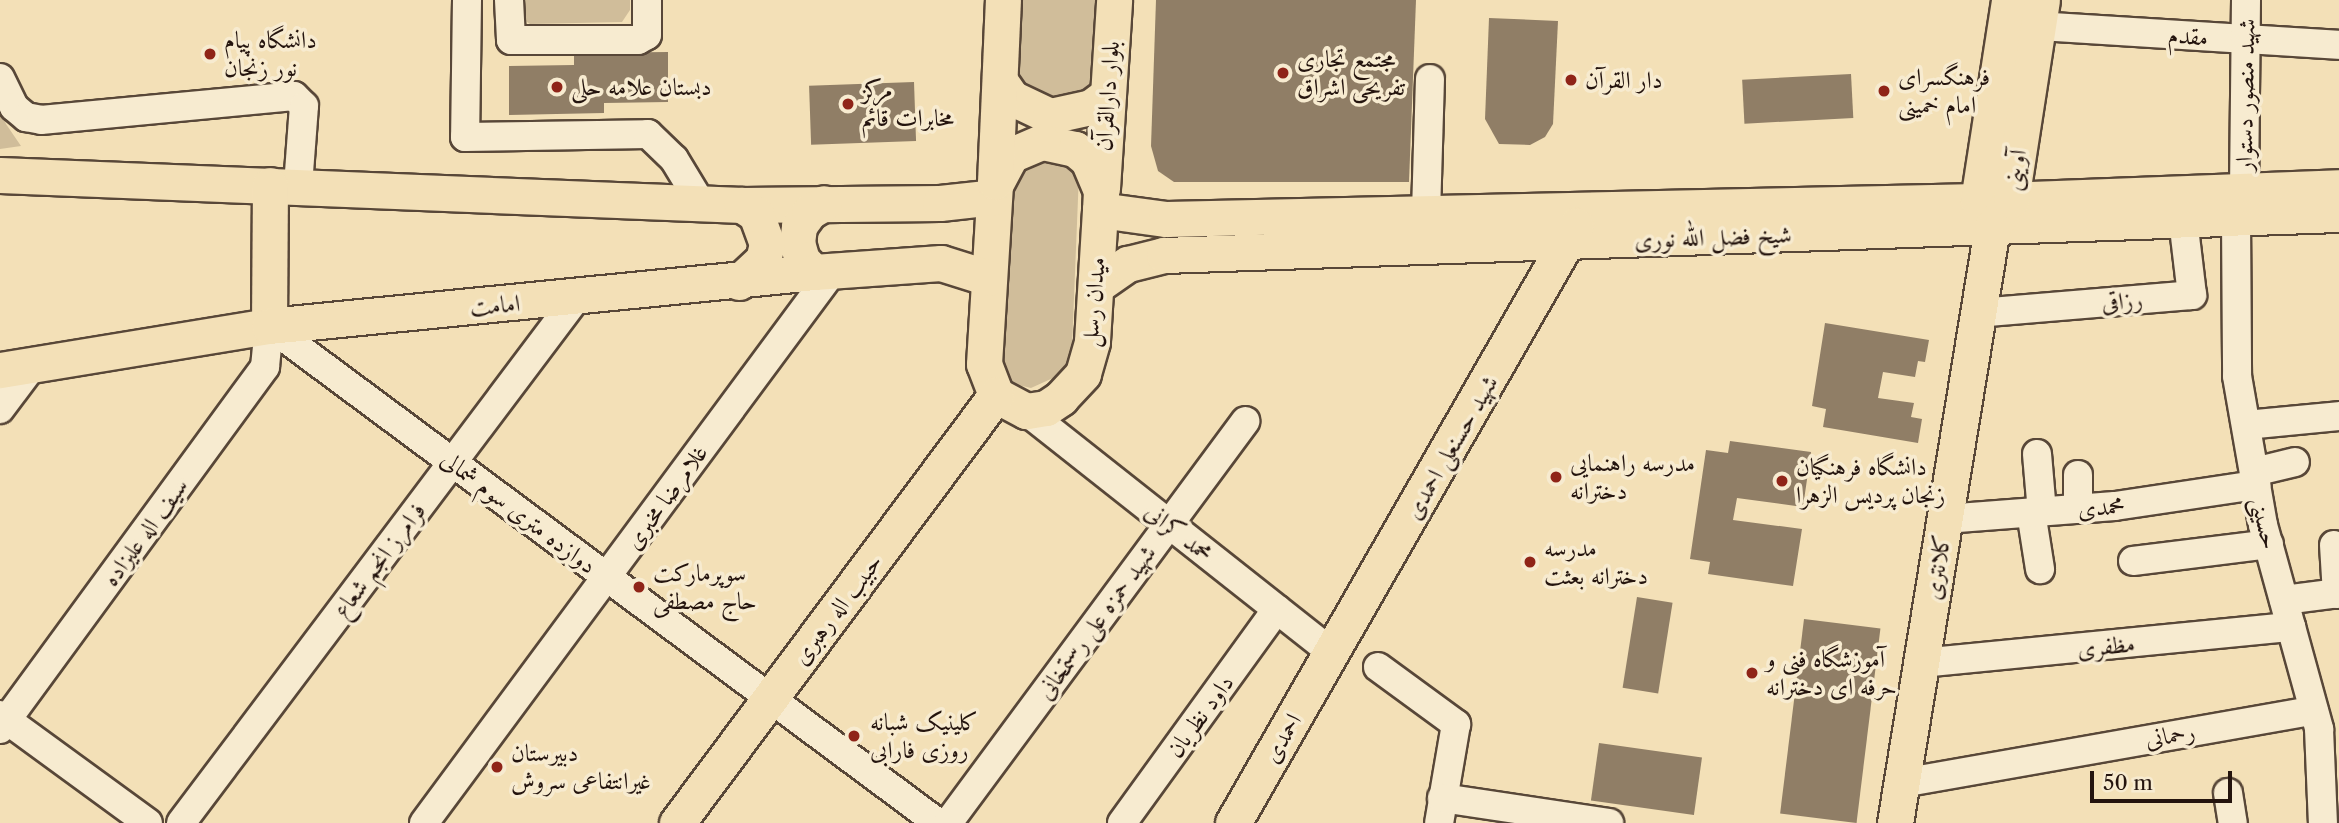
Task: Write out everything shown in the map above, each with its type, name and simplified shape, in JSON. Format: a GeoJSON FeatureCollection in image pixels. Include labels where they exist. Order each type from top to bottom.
{"type":"FeatureCollection","features":[{"type":"Feature","properties":{"kind":"main road"},"geometry":{"type":"LineString","coordinates":[[0,175],[742,205],[940,204],[994,191],[1003,0]]}},
{"type":"Feature","properties":{"kind":"main road","name":"بلوار دارالقرآن"},"geometry":{"type":"LineString","coordinates":[[1101,201],[1114,0]]}},
{"type":"Feature","properties":{"kind":"main road","name":"آوینی"},"geometry":{"type":"LineString","coordinates":[[1994,210],[2009,0]]}},
{"type":"Feature","properties":{"kind":"main road","name":"آوینی"},"geometry":{"type":"LineString","coordinates":[[1994,210],[2040,13]]}},
{"type":"Feature","properties":{"kind":"main road"},"geometry":{"type":"LineString","coordinates":[[1000,81],[1021,104],[1050,116],[1072,115],[1108,94]]}},
{"type":"Feature","properties":{"kind":"main road","name":"میدان رسل"},"geometry":{"type":"LineString","coordinates":[[1060,142],[1088,160],[1101,201],[1092,342],[1083,374],[1061,398],[1011,403],[984,363],[994,191],[1011,155],[1026,146],[1060,142]]}},
{"type":"Feature","properties":{"kind":"main road"},"geometry":{"type":"LineString","coordinates":[[269,326],[284,186]]}},
{"type":"Feature","properties":{"kind":"main road","name":"شیخ فضل الله نوری"},"geometry":{"type":"LineString","coordinates":[[1994,210],[2183,220],[2240,204],[2339,187]]}},
{"type":"Feature","properties":{"kind":"main road","name":"شیخ فضل الله نوری"},"geometry":{"type":"LineString","coordinates":[[1101,201],[1166,219],[1426,213],[1576,225]]}},
{"type":"Feature","properties":{"kind":"main road"},"geometry":{"type":"LineString","coordinates":[[823,272],[802,260],[798,235],[808,212],[824,203]]}},
{"type":"Feature","properties":{"kind":"main road","name":"شیخ فضل الله نوری"},"geometry":{"type":"LineString","coordinates":[[1096,286],[1128,264],[1164,255],[1576,225],[2240,204],[2339,214]]}},
{"type":"Feature","properties":{"kind":"main road"},"geometry":{"type":"LineString","coordinates":[[739,282],[763,260],[767,244],[760,221],[742,205]]}},
{"type":"Feature","properties":{"kind":"main road","name":"کلانتری"},"geometry":{"type":"LineString","coordinates":[[1895,823],[1994,210]]}},
{"type":"Feature","properties":{"kind":"main road","name":"شهید حسنعلی احمدی"},"geometry":{"type":"LineString","coordinates":[[1332,653],[1576,225]]}},
{"type":"Feature","properties":{"kind":"main road","name":"امامت"},"geometry":{"type":"LineString","coordinates":[[17,368],[269,326],[823,272],[941,263],[989,278]]}},
{"type":"Feature","properties":{"kind":"main road","name":"حبیب اله رهبری"},"geometry":{"type":"LineString","coordinates":[[677,823],[770,698],[1011,403]]}},
{"type":"Feature","properties":{"kind":"main road","name":"احمدی"},"geometry":{"type":"LineString","coordinates":[[1233,823],[1332,653]]}},
{"type":"Feature","properties":{"kind":"street"},"geometry":{"type":"LineString","coordinates":[[467,0],[465,137],[648,134],[674,159],[700,202]]}},
{"type":"Feature","properties":{"kind":"street"},"geometry":{"type":"LineString","coordinates":[[509,0],[511,40],[638,40],[647,35],[646,0]]}},
{"type":"Feature","properties":{"kind":"street","name":"شهید منصور دستوار"},"geometry":{"type":"LineString","coordinates":[[2240,204],[2246,0]]}},
{"type":"Feature","properties":{"kind":"street","name":"مقدم"},"geometry":{"type":"LineString","coordinates":[[2040,13],[2244,39],[2339,45]]}},
{"type":"Feature","properties":{"kind":"street"},"geometry":{"type":"LineString","coordinates":[[0,78],[13,107],[26,117],[41,120],[294,96],[304,106],[284,186]]}},
{"type":"Feature","properties":{"kind":"street"},"geometry":{"type":"LineString","coordinates":[[1426,213],[1430,79]]}},
{"type":"Feature","properties":{"kind":"street","name":"حسینی"},"geometry":{"type":"LineString","coordinates":[[2240,204],[2237,376],[2269,544],[2314,710],[2325,785],[2323,823]]}},
{"type":"Feature","properties":{"kind":"street","name":"رزاقی"},"geometry":{"type":"LineString","coordinates":[[1978,313],[2192,295],[2183,220]]}},
{"type":"Feature","properties":{"kind":"street","name":"غلامرضا مخبری"},"geometry":{"type":"LineString","coordinates":[[424,823],[607,577],[823,272]]}},
{"type":"Feature","properties":{"kind":"street","name":"فرامرز انجم شعاع"},"geometry":{"type":"LineString","coordinates":[[181,823],[577,297]]}},
{"type":"Feature","properties":{"kind":"street","name":"دوازده متری سوم شمالی"},"geometry":{"type":"LineString","coordinates":[[269,326],[938,823]]}},
{"type":"Feature","properties":{"kind":"street","name":"سیف اله علیزاده"},"geometry":{"type":"LineString","coordinates":[[2,721],[265,367],[269,326]]}},
{"type":"Feature","properties":{"kind":"street"},"geometry":{"type":"LineString","coordinates":[[0,409],[17,368]]}},
{"type":"Feature","properties":{"kind":"street","name":"محمد کرانی"},"geometry":{"type":"LineString","coordinates":[[1011,403],[1332,653]]}},
{"type":"Feature","properties":{"kind":"street"},"geometry":{"type":"LineString","coordinates":[[2246,425],[2339,416]]}},
{"type":"Feature","properties":{"kind":"street","name":"شهید حمزه علی رستمخانی"},"geometry":{"type":"LineString","coordinates":[[948,823],[1245,421]]}},
{"type":"Feature","properties":{"kind":"street"},"geometry":{"type":"LineString","coordinates":[[2037,454],[2036,512],[2040,569]]}},
{"type":"Feature","properties":{"kind":"street","name":"محمدی"},"geometry":{"type":"LineString","coordinates":[[1945,519],[2196,497],[2255,479],[2295,462]]}},
{"type":"Feature","properties":{"kind":"street"},"geometry":{"type":"LineString","coordinates":[[2078,475],[2078,509]]}},
{"type":"Feature","properties":{"kind":"street"},"geometry":{"type":"LineString","coordinates":[[2133,561],[2269,544]]}},
{"type":"Feature","properties":{"kind":"street"},"geometry":{"type":"LineString","coordinates":[[2334,545],[2338,594]]}},
{"type":"Feature","properties":{"kind":"street","name":"مظفری"},"geometry":{"type":"LineString","coordinates":[[1921,663],[2288,614],[2338,594]]}},
{"type":"Feature","properties":{"kind":"street","name":"داود نظریان"},"geometry":{"type":"LineString","coordinates":[[1122,823],[1277,609]]}},
{"type":"Feature","properties":{"kind":"street"},"geometry":{"type":"LineString","coordinates":[[1378,667],[1456,724],[1440,810],[1609,823]]}},
{"type":"Feature","properties":{"kind":"street","name":"رحمانی"},"geometry":{"type":"LineString","coordinates":[[1902,783],[2314,710]]}},
{"type":"Feature","properties":{"kind":"street"},"geometry":{"type":"LineString","coordinates":[[2,721],[148,823]]}},
{"type":"Feature","properties":{"kind":"street"},"geometry":{"type":"LineString","coordinates":[[2228,793],[2233,823]]}},
{"type":"Feature","properties":{"kind":"shaded area"},"geometry":{"type":"Polygon","coordinates":[[[522,0],[630,0],[630,10],[622,22],[530,24],[524,20],[522,0]]]}},
{"type":"Feature","properties":{"kind":"shaded area"},"geometry":{"type":"Polygon","coordinates":[[[1019,0],[1101,0],[1097,90],[1045,105],[1013,79],[1019,0]]]}},
{"type":"Feature","properties":{"kind":"shaded area"},"geometry":{"type":"Polygon","coordinates":[[[0,109],[6,124],[21,146],[0,149],[0,109]]]}},
{"type":"Feature","properties":{"kind":"shaded area"},"geometry":{"type":"Polygon","coordinates":[[[1049,156],[1066,162],[1079,174],[1072,347],[1064,373],[1031,388],[1014,384],[1001,374],[999,357],[1012,182],[1017,170],[1049,156]]]}},
{"type":"Feature","properties":{"kind":"building","name":"مجتمع تجاری تفریحی اشراق"},"geometry":{"type":"Polygon","coordinates":[[[1156,0],[1416,0],[1409,182],[1174,182],[1158,171],[1151,146],[1156,0]]]}},
{"type":"Feature","properties":{"kind":"building"},"geometry":{"type":"Polygon","coordinates":[[[1489,18],[1558,21],[1553,124],[1545,137],[1530,145],[1499,144],[1485,119],[1489,18]]]}},
{"type":"Feature","properties":{"kind":"building"},"geometry":{"type":"Polygon","coordinates":[[[668,52],[668,102],[604,103],[604,113],[509,115],[509,66],[574,65],[574,53],[668,52]]]}},
{"type":"Feature","properties":{"kind":"building"},"geometry":{"type":"Polygon","coordinates":[[[1851,74],[1853,118],[1744,124],[1742,80],[1851,74]]]}},
{"type":"Feature","properties":{"kind":"building"},"geometry":{"type":"Polygon","coordinates":[[[914,82],[916,141],[811,145],[809,86],[914,82]]]}},
{"type":"Feature","properties":{"kind":"building"},"geometry":{"type":"Polygon","coordinates":[[[1825,323],[1929,340],[1925,362],[1918,361],[1915,377],[1883,372],[1878,398],[1914,403],[1911,417],[1922,419],[1918,443],[1823,427],[1826,409],[1812,406],[1825,323]]]}},
{"type":"Feature","properties":{"kind":"building"},"geometry":{"type":"Polygon","coordinates":[[[1730,441],[1811,452],[1803,507],[1737,498],[1733,520],[1802,529],[1793,586],[1708,574],[1710,562],[1690,559],[1706,450],[1728,453],[1730,441]]]}},
{"type":"Feature","properties":{"kind":"building"},"geometry":{"type":"Polygon","coordinates":[[[1637,597],[1673,603],[1658,693],[1623,688],[1637,597]]]}},
{"type":"Feature","properties":{"kind":"building"},"geometry":{"type":"Polygon","coordinates":[[[1804,619],[1880,628],[1857,823],[1780,814],[1804,619]]]}},
{"type":"Feature","properties":{"kind":"building"},"geometry":{"type":"Polygon","coordinates":[[[1599,743],[1702,757],[1694,815],[1591,800],[1599,743]]]}},
{"type":"Feature","properties":{"kind":"place","name":"دانشگاه پیام نور زنجان"},"geometry":{"type":"Point","coordinates":[210,54]}},
{"type":"Feature","properties":{"kind":"place","name":"مجتمع تجاری تفریحی اشراق"},"geometry":{"type":"Point","coordinates":[1283,73]}},
{"type":"Feature","properties":{"kind":"place","name":"دار القرآن"},"geometry":{"type":"Point","coordinates":[1571,80]}},
{"type":"Feature","properties":{"kind":"place","name":"دبستان علامه حلی"},"geometry":{"type":"Point","coordinates":[557,87]}},
{"type":"Feature","properties":{"kind":"place","name":"فرهنگسرای امام خمینی"},"geometry":{"type":"Point","coordinates":[1884,91]}},
{"type":"Feature","properties":{"kind":"place","name":"مرکز مخابرات قائم"},"geometry":{"type":"Point","coordinates":[848,104]}},
{"type":"Feature","properties":{"kind":"place","name":"مدرسه راهنمایی دخترانه"},"geometry":{"type":"Point","coordinates":[1556,477]}},
{"type":"Feature","properties":{"kind":"place","name":"دانشگاه فرهنگیان زنجان پردیس الزهرا"},"geometry":{"type":"Point","coordinates":[1782,481]}},
{"type":"Feature","properties":{"kind":"place","name":"مدرسه دخترانه بعثت"},"geometry":{"type":"Point","coordinates":[1530,562]}},
{"type":"Feature","properties":{"kind":"place","name":"سوپرمارکت حاج مصطفی"},"geometry":{"type":"Point","coordinates":[639,587]}},
{"type":"Feature","properties":{"kind":"place","name":"آموزشگاه فنی و حرفه ای دخترانه"},"geometry":{"type":"Point","coordinates":[1752,673]}},
{"type":"Feature","properties":{"kind":"place","name":"کلینیک شبانه روزی فارابی"},"geometry":{"type":"Point","coordinates":[854,736]}},
{"type":"Feature","properties":{"kind":"place","name":"دبیرستان غیرانتفاعی سروش"},"geometry":{"type":"Point","coordinates":[497,767]}}]}
